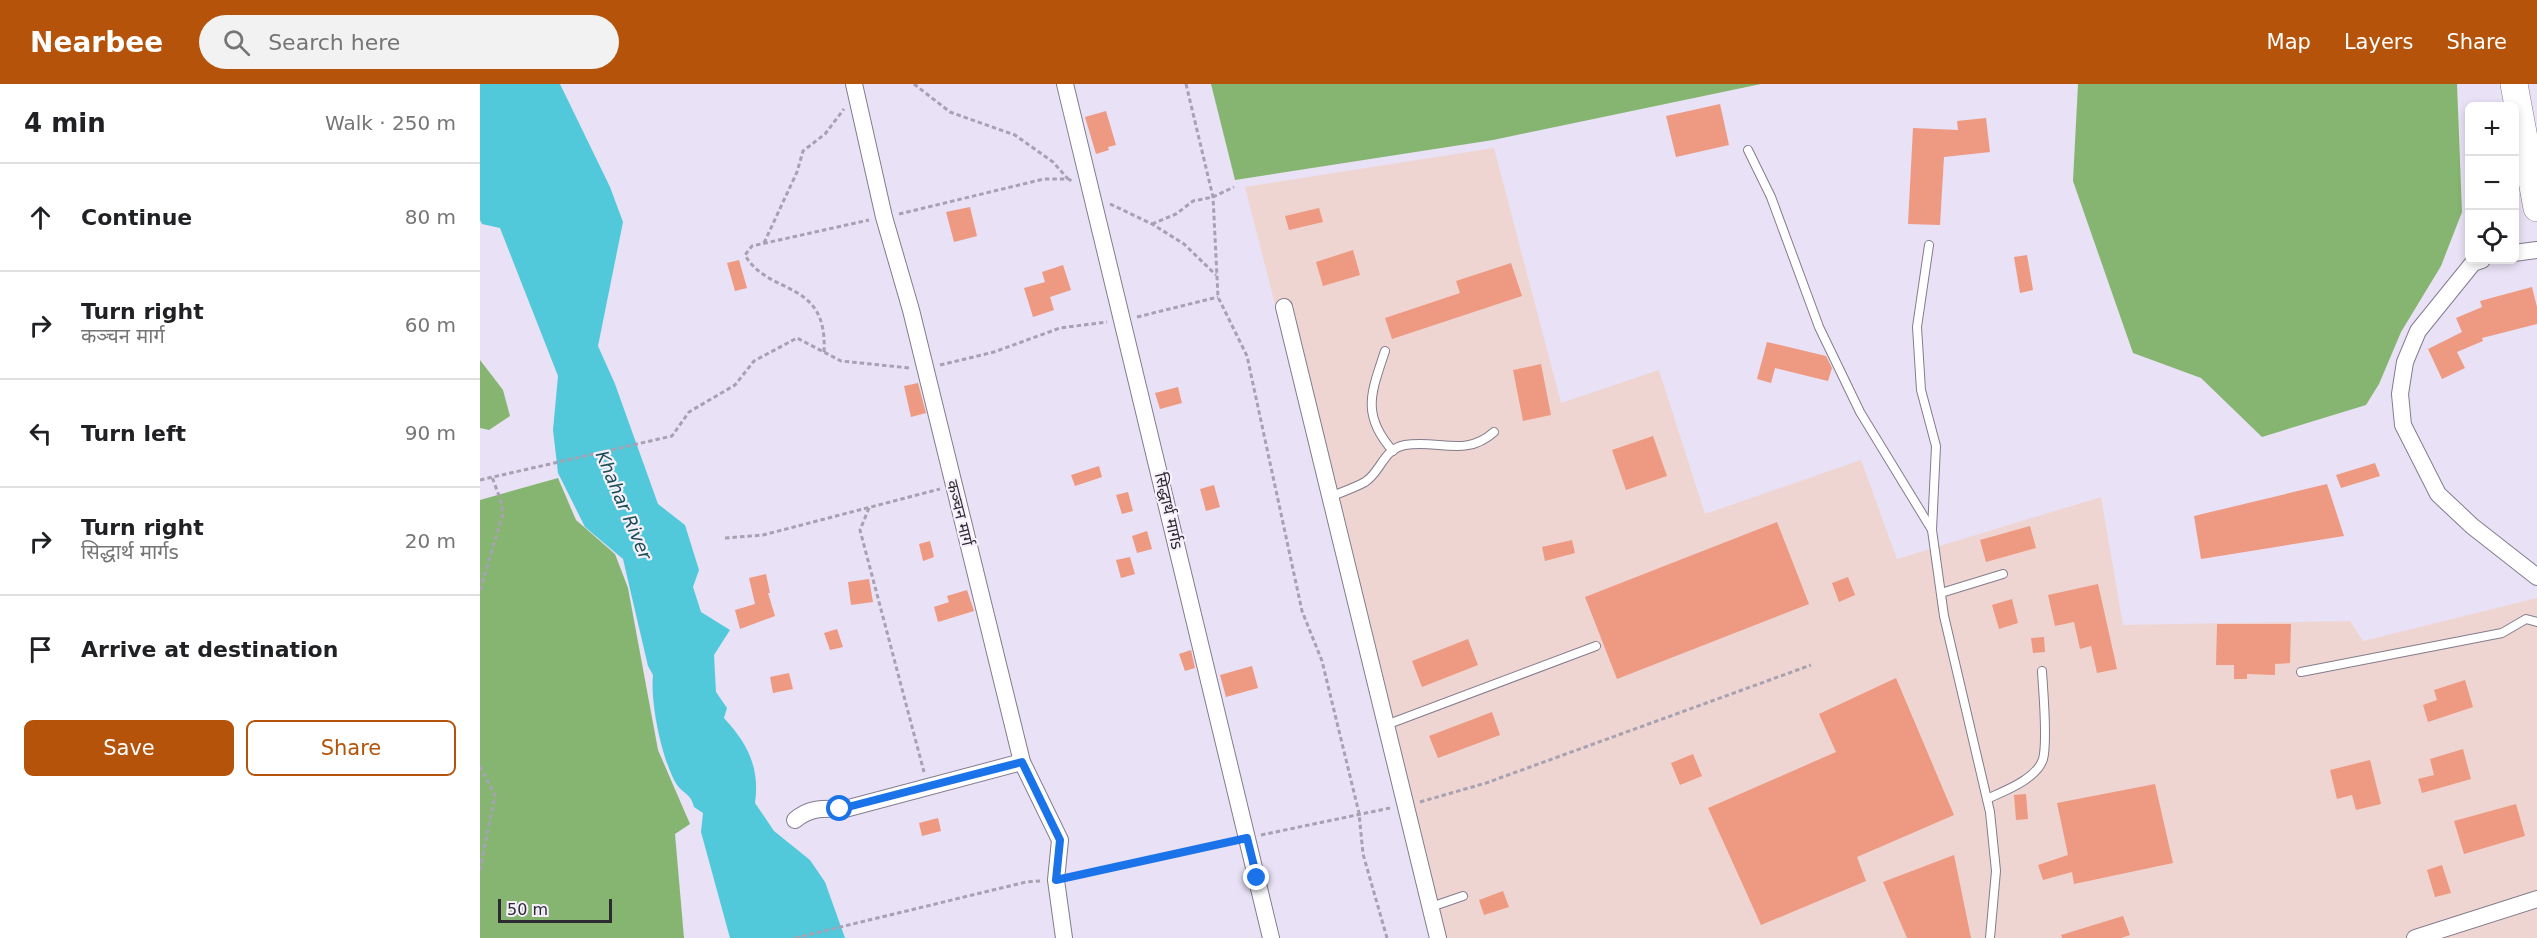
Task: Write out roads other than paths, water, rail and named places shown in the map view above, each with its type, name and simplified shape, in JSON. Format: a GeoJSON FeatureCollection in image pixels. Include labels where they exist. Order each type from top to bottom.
{"type":"FeatureCollection","features":[{"type":"Feature","properties":{"kind":"highway"},"geometry":{"type":"LineString","coordinates":[[2514,84],[2537,208]]}},
{"type":"Feature","properties":{"kind":"street","name":"सिद्धार्थ मार्गs"},"geometry":{"type":"LineString","coordinates":[[1065,84],[1271,938]]}},
{"type":"Feature","properties":{"kind":"street","name":"कञ्चन मार्ग"},"geometry":{"type":"LineString","coordinates":[[855,87],[884,218],[911,310],[1022,762],[1060,840],[1056,880],[1064,938]]}},
{"type":"Feature","properties":{"kind":"street"},"geometry":{"type":"LineString","coordinates":[[2519,252],[2537,250]]}},
{"type":"Feature","properties":{"kind":"street"},"geometry":{"type":"LineString","coordinates":[[2471,264],[2418,331],[2405,362],[2400,394],[2403,425],[2438,494],[2472,526],[2537,577]]}},
{"type":"Feature","properties":{"kind":"street"},"geometry":{"type":"LineString","coordinates":[[1284,307],[1438,938]]}},
{"type":"Feature","properties":{"kind":"street"},"geometry":{"type":"LineString","coordinates":[[795,820],[803,813],[822,807],[845,808],[1022,762]]}},
{"type":"Feature","properties":{"kind":"street"},"geometry":{"type":"LineString","coordinates":[[2415,938],[2537,899]]}},
{"type":"Feature","properties":{"kind":"lane"},"geometry":{"type":"LineString","coordinates":[[1748,150],[1771,197],[1818,327],[1860,412],[1932,531]]}},
{"type":"Feature","properties":{"kind":"lane"},"geometry":{"type":"LineString","coordinates":[[1929,245],[1917,327],[1921,390],[1936,446],[1932,531],[1941,592],[1987,799],[1996,871],[1990,938]]}},
{"type":"Feature","properties":{"kind":"lane"},"geometry":{"type":"LineString","coordinates":[[1385,351],[1372,387],[1370,405],[1380,435],[1393,451]]}},
{"type":"Feature","properties":{"kind":"lane"},"geometry":{"type":"LineString","coordinates":[[1330,497],[1367,481],[1393,451],[1405,445],[1458,447],[1482,443],[1494,432]]}},
{"type":"Feature","properties":{"kind":"lane"},"geometry":{"type":"LineString","coordinates":[[1941,592],[2003,574]]}},
{"type":"Feature","properties":{"kind":"lane"},"geometry":{"type":"LineString","coordinates":[[2301,672],[2502,633],[2526,619],[2537,622]]}},
{"type":"Feature","properties":{"kind":"lane"},"geometry":{"type":"LineString","coordinates":[[1386,724],[1596,646]]}},
{"type":"Feature","properties":{"kind":"lane"},"geometry":{"type":"LineString","coordinates":[[1987,799],[2029,776],[2043,760],[2042,670]]}},
{"type":"Feature","properties":{"kind":"lane"},"geometry":{"type":"LineString","coordinates":[[1431,907],[1463,896]]}},
{"type":"Feature","properties":{"kind":"water","name":"Khahar River"},"geometry":{"type":"Polygon","coordinates":[[[480,84],[560,84],[610,187],[623,222],[598,346],[615,384],[658,504],[685,525],[699,570],[693,587],[701,612],[730,630],[714,655],[716,692],[727,708],[724,718],[746,747],[754,768],[755,803],[774,831],[810,860],[825,882],[845,938],[730,938],[701,832],[703,813],[694,807],[689,797],[677,785],[662,747],[653,700],[653,675],[648,666],[623,559],[585,527],[558,473],[553,430],[558,376],[500,228],[482,224],[480,220],[480,84]]]}}]}
